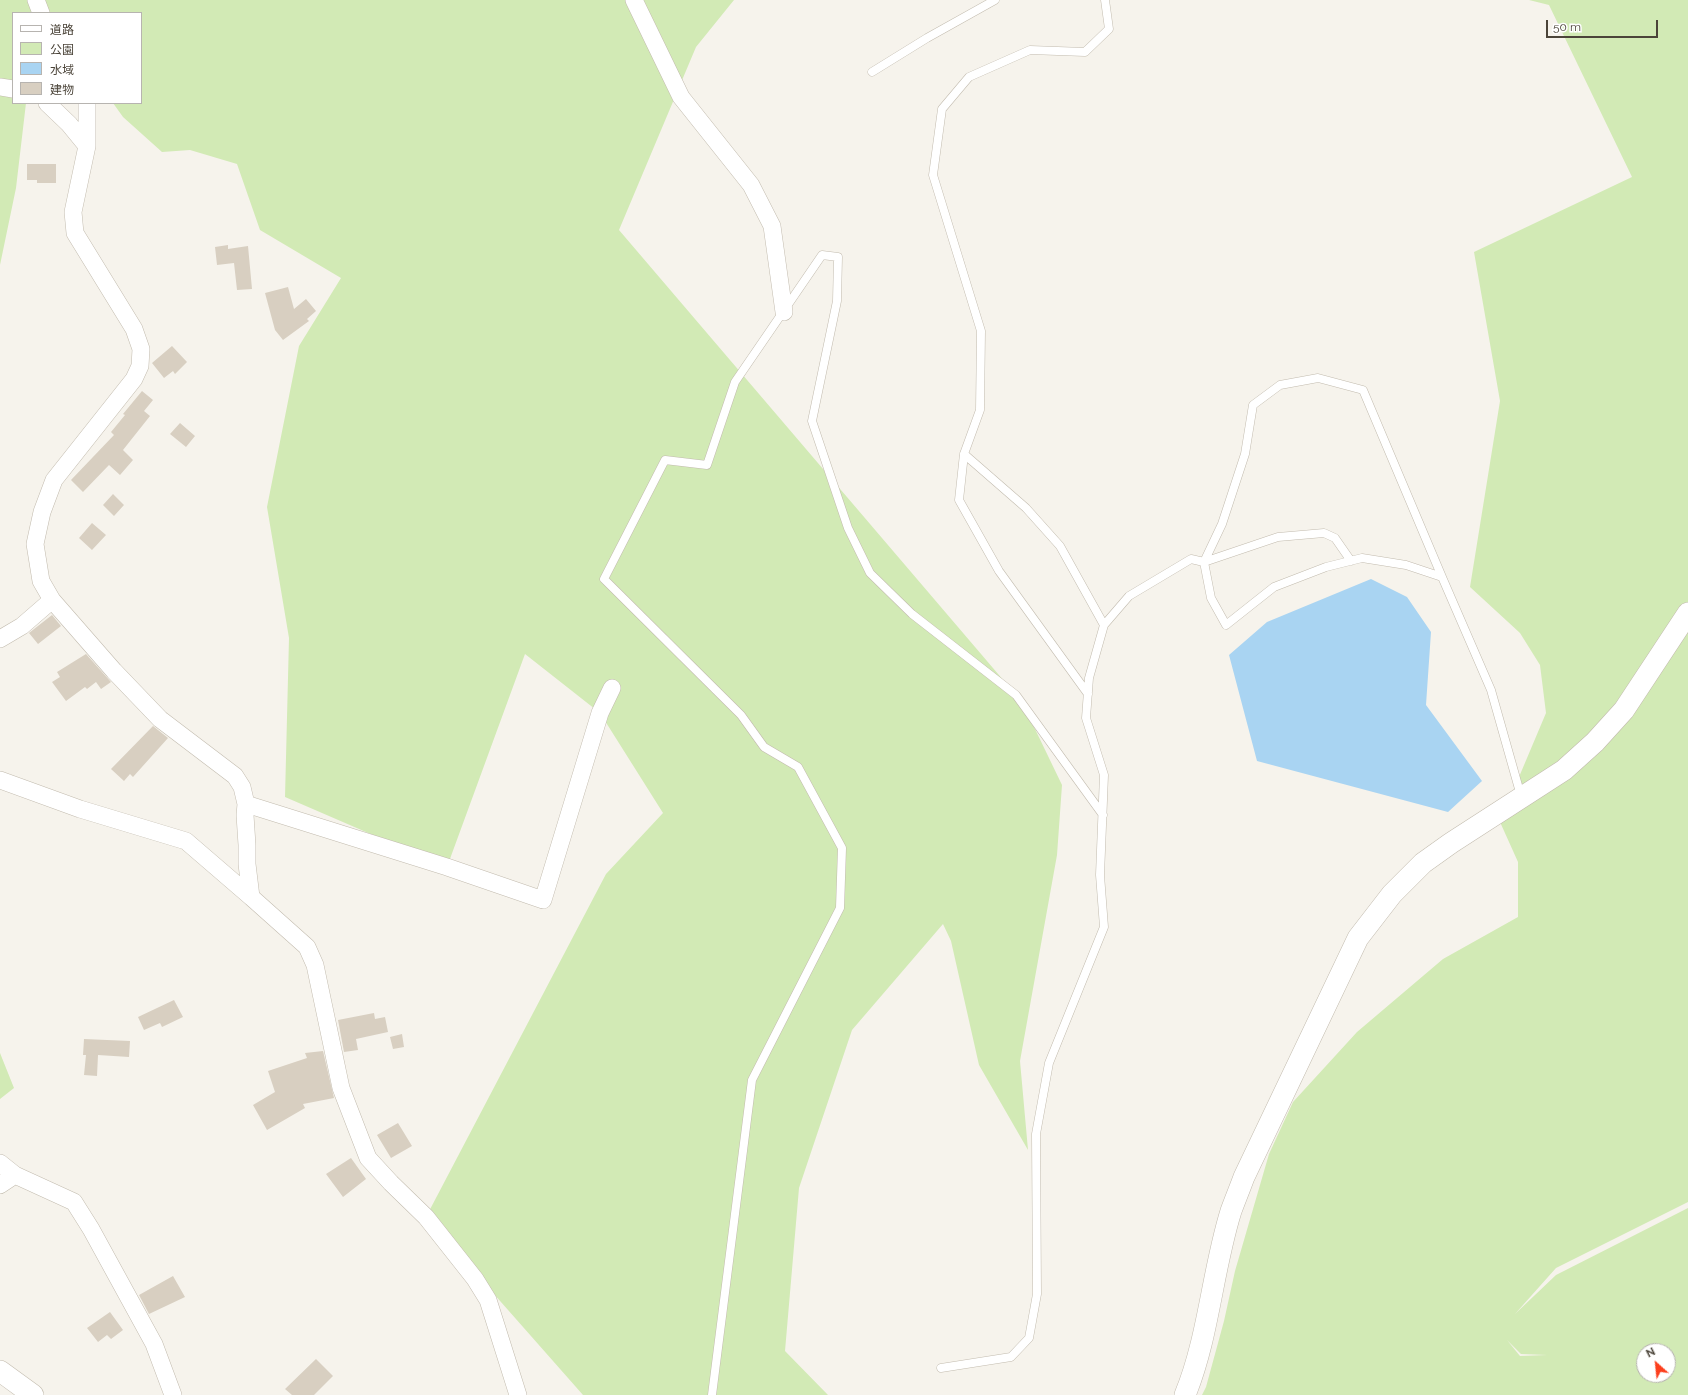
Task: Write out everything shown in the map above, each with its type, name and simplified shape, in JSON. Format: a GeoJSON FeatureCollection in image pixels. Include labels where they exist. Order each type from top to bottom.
{"type":"FeatureCollection","features":[{"type":"Feature","properties":{"kind":"street"},"geometry":{"type":"LineString","coordinates":[[36,0],[41,12]]}},
{"type":"Feature","properties":{"kind":"street"},"geometry":{"type":"LineString","coordinates":[[634,0],[681,97],[751,184],[772,226],[784,312]]}},
{"type":"Feature","properties":{"kind":"street"},"geometry":{"type":"LineString","coordinates":[[47,104],[69,124],[87,146]]}},
{"type":"Feature","properties":{"kind":"street"},"geometry":{"type":"LineString","coordinates":[[87,104],[87,146],[72,212],[75,233],[134,329],[141,349],[140,366],[134,379],[54,480],[42,512],[35,544],[41,581],[52,600],[114,671],[160,719],[235,776],[242,787],[246,804],[247,864],[251,897]]}},
{"type":"Feature","properties":{"kind":"street"},"geometry":{"type":"LineString","coordinates":[[0,639],[22,626],[52,600]]}},
{"type":"Feature","properties":{"kind":"street"},"geometry":{"type":"LineString","coordinates":[[1185,1395],[1205,1333],[1231,1212],[1244,1177],[1358,938],[1392,894],[1423,863],[1451,843],[1564,770],[1600,737],[1624,710],[1688,613]]}},
{"type":"Feature","properties":{"kind":"street"},"geometry":{"type":"LineString","coordinates":[[246,804],[447,867],[543,900],[600,713],[612,688]]}},
{"type":"Feature","properties":{"kind":"street"},"geometry":{"type":"LineString","coordinates":[[0,780],[80,810],[186,841],[307,948],[315,965],[341,1088],[368,1158],[391,1184],[426,1217],[475,1279],[488,1300],[518,1395]]}},
{"type":"Feature","properties":{"kind":"street"},"geometry":{"type":"LineString","coordinates":[[0,1163],[15,1176],[74,1202],[91,1229],[154,1344],[173,1395]]}},
{"type":"Feature","properties":{"kind":"street"},"geometry":{"type":"LineString","coordinates":[[0,1185],[15,1176]]}},
{"type":"Feature","properties":{"kind":"street"},"geometry":{"type":"LineString","coordinates":[[0,1371],[34,1395]]}},
{"type":"Feature","properties":{"kind":"lane"},"geometry":{"type":"LineString","coordinates":[[872,72],[927,38],[995,0]]}},
{"type":"Feature","properties":{"kind":"lane"},"geometry":{"type":"LineString","coordinates":[[1088,694],[999,571],[959,500],[964,454],[980,410],[981,331],[933,175],[942,109],[969,77],[1030,50],[1085,52],[1109,29],[1104,0]]}},
{"type":"Feature","properties":{"kind":"lane"},"geometry":{"type":"LineString","coordinates":[[712,1395],[752,1080],[840,908],[842,848],[798,767],[764,748],[741,715],[604,579],[665,460],[707,465],[736,382],[822,255],[838,257],[837,301],[812,421],[848,528],[870,573],[912,614],[1016,695],[1103,815]]}},
{"type":"Feature","properties":{"kind":"lane"},"geometry":{"type":"LineString","coordinates":[[1442,577],[1406,565],[1362,558],[1326,567],[1274,587],[1226,625],[1211,598],[1204,562],[1222,524],[1245,454],[1253,405],[1280,385],[1318,378],[1363,390],[1491,690],[1521,799]]}},
{"type":"Feature","properties":{"kind":"lane"},"geometry":{"type":"LineString","coordinates":[[964,454],[1026,508],[1060,546],[1104,625]]}},
{"type":"Feature","properties":{"kind":"lane"},"geometry":{"type":"LineString","coordinates":[[941,1368],[1011,1357],[1029,1338],[1037,1294],[1036,1134],[1049,1063],[1104,927],[1100,875],[1104,775],[1086,718],[1089,678],[1104,625],[1129,596],[1191,559],[1204,562],[1278,537],[1324,533],[1335,538],[1351,561]]}},
{"type":"Feature","properties":{"kind":"green space"},"geometry":{"type":"Polygon","coordinates":[[[0,0],[734,0],[696,47],[619,230],[1022,702],[1062,785],[1057,855],[1020,1061],[1028,1150],[979,1065],[951,941],[943,924],[852,1030],[799,1188],[785,1351],[828,1395],[583,1395],[426,1217],[606,874],[663,813],[600,713],[525,654],[447,867],[285,797],[289,638],[267,507],[299,346],[341,278],[260,230],[237,164],[190,150],[162,152],[123,117],[114,104],[142,104],[142,12],[12,12],[12,104],[26,104],[16,188],[0,265],[0,0]]]}},
{"type":"Feature","properties":{"kind":"green space"},"geometry":{"type":"Polygon","coordinates":[[[1529,0],[1688,0],[1688,1202],[1556,1268],[1515,1314],[1556,1275],[1688,1208],[1688,1395],[1202,1395],[1206,1387],[1224,1321],[1235,1271],[1269,1154],[1293,1102],[1357,1032],[1443,959],[1518,917],[1518,862],[1500,822],[1546,713],[1540,665],[1520,633],[1470,587],[1500,401],[1474,252],[1632,177],[1549,5],[1529,0]],[[1507,1340],[1520,1356],[1547,1355],[1521,1354],[1507,1340]]]}},
{"type":"Feature","properties":{"kind":"green space"},"geometry":{"type":"Polygon","coordinates":[[[0,1053],[14,1088],[0,1099],[0,1053]]]}},
{"type":"Feature","properties":{"kind":"water"},"geometry":{"type":"Polygon","coordinates":[[[1371,579],[1407,597],[1431,632],[1426,705],[1482,781],[1448,812],[1257,761],[1229,655],[1267,622],[1371,579]]]}},
{"type":"Feature","properties":{"kind":"building"},"geometry":{"type":"Polygon","coordinates":[[[27,164],[56,164],[56,183],[37,183],[37,180],[27,180],[27,164]]]}},
{"type":"Feature","properties":{"kind":"building"},"geometry":{"type":"Polygon","coordinates":[[[228,245],[228,249],[248,246],[252,289],[237,290],[234,263],[217,265],[215,247],[228,245]]]}},
{"type":"Feature","properties":{"kind":"building"},"geometry":{"type":"Polygon","coordinates":[[[288,287],[294,309],[306,299],[316,311],[307,319],[309,321],[283,340],[275,330],[265,293],[288,287]]]}},
{"type":"Feature","properties":{"kind":"building"},"geometry":{"type":"Polygon","coordinates":[[[172,346],[187,362],[175,374],[173,371],[164,378],[152,363],[172,346]]]}},
{"type":"Feature","properties":{"kind":"building"},"geometry":{"type":"Polygon","coordinates":[[[142,391],[153,400],[144,411],[150,416],[123,450],[133,460],[120,475],[109,465],[83,492],[71,480],[114,435],[111,432],[125,415],[123,414],[142,391]]]}},
{"type":"Feature","properties":{"kind":"building"},"geometry":{"type":"Polygon","coordinates":[[[180,423],[195,436],[186,447],[170,434],[180,423]]]}},
{"type":"Feature","properties":{"kind":"building"},"geometry":{"type":"Polygon","coordinates":[[[113,494],[124,505],[114,516],[103,505],[113,494]]]}},
{"type":"Feature","properties":{"kind":"building"},"geometry":{"type":"Polygon","coordinates":[[[92,523],[106,535],[92,550],[79,538],[92,523]]]}},
{"type":"Feature","properties":{"kind":"building"},"geometry":{"type":"Polygon","coordinates":[[[52,615],[61,626],[38,644],[29,633],[52,615]]]}},
{"type":"Feature","properties":{"kind":"building"},"geometry":{"type":"Polygon","coordinates":[[[86,654],[111,682],[101,689],[96,682],[87,689],[85,687],[66,701],[52,682],[60,677],[57,672],[86,654]]]}},
{"type":"Feature","properties":{"kind":"building"},"geometry":{"type":"Polygon","coordinates":[[[153,726],[168,738],[133,777],[130,774],[124,781],[111,769],[153,726]]]}},
{"type":"Feature","properties":{"kind":"building"},"geometry":{"type":"Polygon","coordinates":[[[174,1000],[183,1017],[162,1027],[160,1023],[144,1030],[138,1017],[174,1000]]]}},
{"type":"Feature","properties":{"kind":"building"},"geometry":{"type":"Polygon","coordinates":[[[374,1013],[375,1019],[385,1017],[388,1032],[356,1039],[358,1050],[344,1052],[338,1020],[374,1013]]]}},
{"type":"Feature","properties":{"kind":"building"},"geometry":{"type":"Polygon","coordinates":[[[402,1034],[404,1047],[393,1049],[390,1037],[402,1034]]]}},
{"type":"Feature","properties":{"kind":"building"},"geometry":{"type":"Polygon","coordinates":[[[84,1039],[130,1041],[129,1057],[98,1055],[97,1076],[84,1075],[86,1055],[83,1055],[84,1039]]]}},
{"type":"Feature","properties":{"kind":"building"},"geometry":{"type":"Polygon","coordinates":[[[323,1051],[334,1098],[303,1104],[305,1108],[267,1130],[253,1105],[275,1092],[268,1071],[307,1058],[305,1053],[323,1051]]]}},
{"type":"Feature","properties":{"kind":"building"},"geometry":{"type":"Polygon","coordinates":[[[398,1123],[412,1146],[391,1158],[377,1135],[398,1123]]]}},
{"type":"Feature","properties":{"kind":"building"},"geometry":{"type":"Polygon","coordinates":[[[351,1158],[366,1179],[343,1197],[326,1174],[351,1158]]]}},
{"type":"Feature","properties":{"kind":"building"},"geometry":{"type":"Polygon","coordinates":[[[173,1276],[185,1297],[149,1314],[139,1295],[173,1276]]]}},
{"type":"Feature","properties":{"kind":"building"},"geometry":{"type":"Polygon","coordinates":[[[110,1312],[123,1330],[111,1339],[107,1335],[98,1342],[87,1328],[110,1312]]]}},
{"type":"Feature","properties":{"kind":"building"},"geometry":{"type":"Polygon","coordinates":[[[316,1359],[333,1376],[314,1395],[292,1395],[285,1389],[316,1359]]]}}]}
